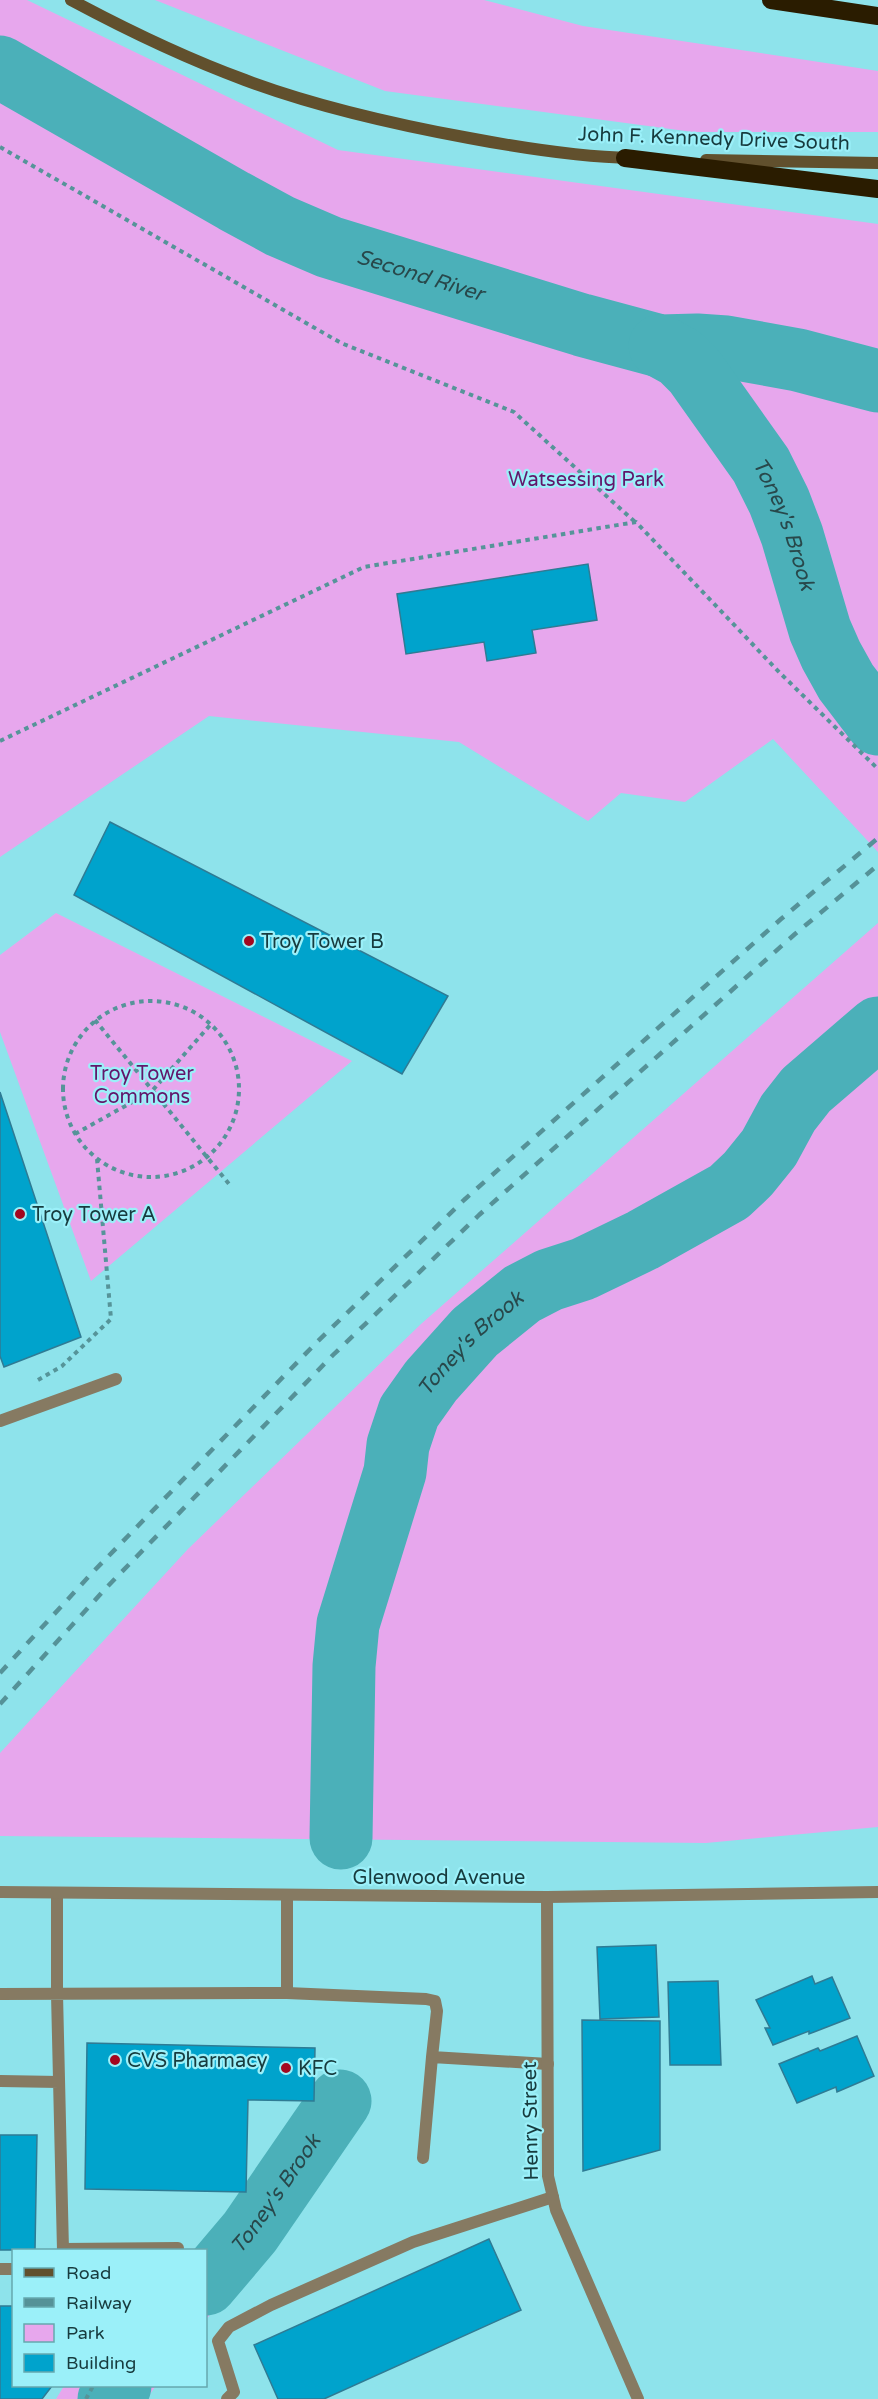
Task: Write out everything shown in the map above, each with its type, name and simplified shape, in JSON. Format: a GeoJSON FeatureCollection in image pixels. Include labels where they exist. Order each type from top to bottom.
{"type":"FeatureCollection","features":[{"type":"Feature","properties":{"kind":"highway"},"geometry":{"type":"LineString","coordinates":[[771,0],[878,16]]}},
{"type":"Feature","properties":{"kind":"highway"},"geometry":{"type":"LineString","coordinates":[[625,158],[878,189]]}},
{"type":"Feature","properties":{"kind":"main road","name":"John F. Kennedy Drive South"},"geometry":{"type":"LineString","coordinates":[[71,0],[190,58],[246,80],[366,117],[446,134],[501,144],[625,158],[878,164]]}},
{"type":"Feature","properties":{"kind":"street"},"geometry":{"type":"LineString","coordinates":[[0,1421],[116,1379]]}},
{"type":"Feature","properties":{"kind":"street","name":"Glenwood Avenue"},"geometry":{"type":"LineString","coordinates":[[0,1892],[547,1897],[877,1894]]}},
{"type":"Feature","properties":{"kind":"street"},"geometry":{"type":"LineString","coordinates":[[57,1893],[63,2249]]}},
{"type":"Feature","properties":{"kind":"street"},"geometry":{"type":"LineString","coordinates":[[287,1895],[287,1993]]}},
{"type":"Feature","properties":{"kind":"street","name":"Henry Street"},"geometry":{"type":"LineString","coordinates":[[547,1897],[548,2176],[556,2210],[638,2399]]}},
{"type":"Feature","properties":{"kind":"street"},"geometry":{"type":"LineString","coordinates":[[0,1994],[287,1993],[435,2001],[423,2158]]}},
{"type":"Feature","properties":{"kind":"street"},"geometry":{"type":"LineString","coordinates":[[432,2057],[548,2064]]}},
{"type":"Feature","properties":{"kind":"street"},"geometry":{"type":"LineString","coordinates":[[0,2081],[60,2082]]}},
{"type":"Feature","properties":{"kind":"street"},"geometry":{"type":"LineString","coordinates":[[227,2399],[234,2392],[218,2341],[229,2327],[271,2305],[413,2242],[553,2197]]}},
{"type":"Feature","properties":{"kind":"street"},"geometry":{"type":"LineString","coordinates":[[120,2249],[178,2248]]}},
{"type":"Feature","properties":{"kind":"path"},"geometry":{"type":"LineString","coordinates":[[0,147],[341,343],[514,412],[636,522],[772,664],[878,769]]}},
{"type":"Feature","properties":{"kind":"path"},"geometry":{"type":"LineString","coordinates":[[0,741],[364,567],[636,522]]}},
{"type":"Feature","properties":{"kind":"path"},"geometry":{"type":"LineString","coordinates":[[141,1001],[167,1002],[190,1009],[211,1024],[229,1045],[238,1070],[240,1097],[233,1124],[219,1146],[198,1164],[174,1175],[147,1177],[120,1172],[96,1158],[75,1134],[66,1111],[63,1086],[71,1054],[79,1039],[95,1020],[117,1007],[141,1001]]}},
{"type":"Feature","properties":{"kind":"path"},"geometry":{"type":"LineString","coordinates":[[95,1020],[229,1184]]}},
{"type":"Feature","properties":{"kind":"path"},"geometry":{"type":"LineString","coordinates":[[75,1134],[152,1091],[211,1024]]}},
{"type":"Feature","properties":{"kind":"path"},"geometry":{"type":"LineString","coordinates":[[62,1366],[111,1319],[96,1158]]}},
{"type":"Feature","properties":{"kind":"green space","name":"Watsessing Park"},"geometry":{"type":"Polygon","coordinates":[[[0,0],[27,0],[338,150],[878,224],[878,852],[773,739],[685,802],[621,793],[588,821],[459,742],[209,716],[0,857],[0,0]]]}},
{"type":"Feature","properties":{"kind":"green space"},"geometry":{"type":"Polygon","coordinates":[[[155,0],[484,0],[583,26],[878,71],[878,132],[693,132],[385,91],[155,0]]]}},
{"type":"Feature","properties":{"kind":"green space","name":"Troy Tower Commons"},"geometry":{"type":"Polygon","coordinates":[[[56,913],[352,1061],[91,1281],[0,1032],[0,955],[56,913]]]}},
{"type":"Feature","properties":{"kind":"green space"},"geometry":{"type":"Polygon","coordinates":[[[878,923],[878,1827],[706,1843],[0,1836],[0,1753],[188,1549],[421,1324],[878,923]]]}},
{"type":"Feature","properties":{"kind":"green space"},"geometry":{"type":"Polygon","coordinates":[[[283,2216],[207,2319],[207,2268],[283,2216]]]}},
{"type":"Feature","properties":{"kind":"green space"},"geometry":{"type":"Polygon","coordinates":[[[63,2387],[155,2387],[146,2399],[56,2399],[63,2387]]]}},
{"type":"Feature","properties":{"kind":"building"},"geometry":{"type":"Polygon","coordinates":[[[588,564],[597,620],[532,630],[536,653],[487,661],[484,642],[406,654],[397,594],[588,564]]]}},
{"type":"Feature","properties":{"kind":"building","name":"Troy Tower B"},"geometry":{"type":"Polygon","coordinates":[[[110,822],[448,996],[402,1074],[74,895],[110,822]]]}},
{"type":"Feature","properties":{"kind":"building","name":"Troy Tower A"},"geometry":{"type":"Polygon","coordinates":[[[0,1092],[81,1337],[4,1367],[0,1356],[0,1092]]]}},
{"type":"Feature","properties":{"kind":"building"},"geometry":{"type":"Polygon","coordinates":[[[656,1945],[659,2017],[600,2019],[597,1947],[656,1945]]]}},
{"type":"Feature","properties":{"kind":"building"},"geometry":{"type":"Polygon","coordinates":[[[812,1976],[815,1984],[832,1977],[850,2018],[773,2045],[765,2028],[770,2028],[756,2000],[812,1976]]]}},
{"type":"Feature","properties":{"kind":"building"},"geometry":{"type":"Polygon","coordinates":[[[718,1981],[721,2065],[670,2065],[668,1982],[718,1981]]]}},
{"type":"Feature","properties":{"kind":"building"},"geometry":{"type":"Polygon","coordinates":[[[582,2020],[660,2021],[660,2150],[583,2171],[582,2020]]]}},
{"type":"Feature","properties":{"kind":"building"},"geometry":{"type":"Polygon","coordinates":[[[857,2036],[874,2076],[837,2092],[836,2087],[797,2103],[779,2064],[818,2048],[820,2051],[857,2036]]]}},
{"type":"Feature","properties":{"kind":"building"},"geometry":{"type":"Polygon","coordinates":[[[87,2043],[315,2048],[314,2101],[248,2100],[246,2192],[85,2189],[87,2043]]]}},
{"type":"Feature","properties":{"kind":"building"},"geometry":{"type":"Polygon","coordinates":[[[0,2135],[37,2135],[35,2249],[0,2250],[0,2135]]]}},
{"type":"Feature","properties":{"kind":"building"},"geometry":{"type":"Polygon","coordinates":[[[489,2239],[521,2310],[324,2399],[278,2399],[254,2345],[489,2239]]]}},
{"type":"Feature","properties":{"kind":"building"},"geometry":{"type":"Polygon","coordinates":[[[0,2306],[12,2306],[12,2387],[51,2387],[42,2399],[0,2399],[0,2306]]]}},
{"type":"Feature","properties":{"kind":"waterway","name":"Second River"},"geometry":{"type":"LineString","coordinates":[[0,67],[234,201],[280,226],[329,247],[582,325],[660,346],[726,347],[798,360],[878,381]]}},
{"type":"Feature","properties":{"kind":"waterway","name":"Toney's Brook"},"geometry":{"type":"LineString","coordinates":[[660,346],[680,357],[695,372],[761,465],[779,501],[792,535],[820,630],[831,655],[846,682],[878,724]]}},
{"type":"Feature","properties":{"kind":"waterway","name":"Toney's Brook"},"geometry":{"type":"LineString","coordinates":[[341,1838],[344,1666],[348,1624],[395,1472],[398,1445],[409,1412],[431,1381],[475,1332],[522,1294],[549,1280],[583,1269],[643,1240],[729,1192],[748,1174],[769,1148],[788,1113],[806,1090],[878,1028]]}},
{"type":"Feature","properties":{"kind":"waterway","name":"Toney's Brook"},"geometry":{"type":"LineString","coordinates":[[207,2283],[250,2232],[340,2101]]}},
{"type":"Feature","properties":{"kind":"waterway","name":"Toney's Brook"},"geometry":{"type":"LineString","coordinates":[[109,2399],[119,2387]]}},
{"type":"Feature","properties":{"kind":"railway"},"geometry":{"type":"LineString","coordinates":[[0,1673],[92,1573],[318,1341],[464,1200],[781,919],[878,838]]}},
{"type":"Feature","properties":{"kind":"railway"},"geometry":{"type":"LineString","coordinates":[[0,1704],[107,1587],[333,1355],[479,1215],[795,934],[878,865]]}},
{"type":"Feature","properties":{"kind":"place","name":"Troy Tower B"},"geometry":{"type":"Point","coordinates":[249,941]}},
{"type":"Feature","properties":{"kind":"place","name":"Troy Tower A"},"geometry":{"type":"Point","coordinates":[20,1214]}},
{"type":"Feature","properties":{"kind":"place","name":"CVS Pharmacy"},"geometry":{"type":"Point","coordinates":[115,2060]}},
{"type":"Feature","properties":{"kind":"place","name":"KFC"},"geometry":{"type":"Point","coordinates":[286,2068]}}]}
